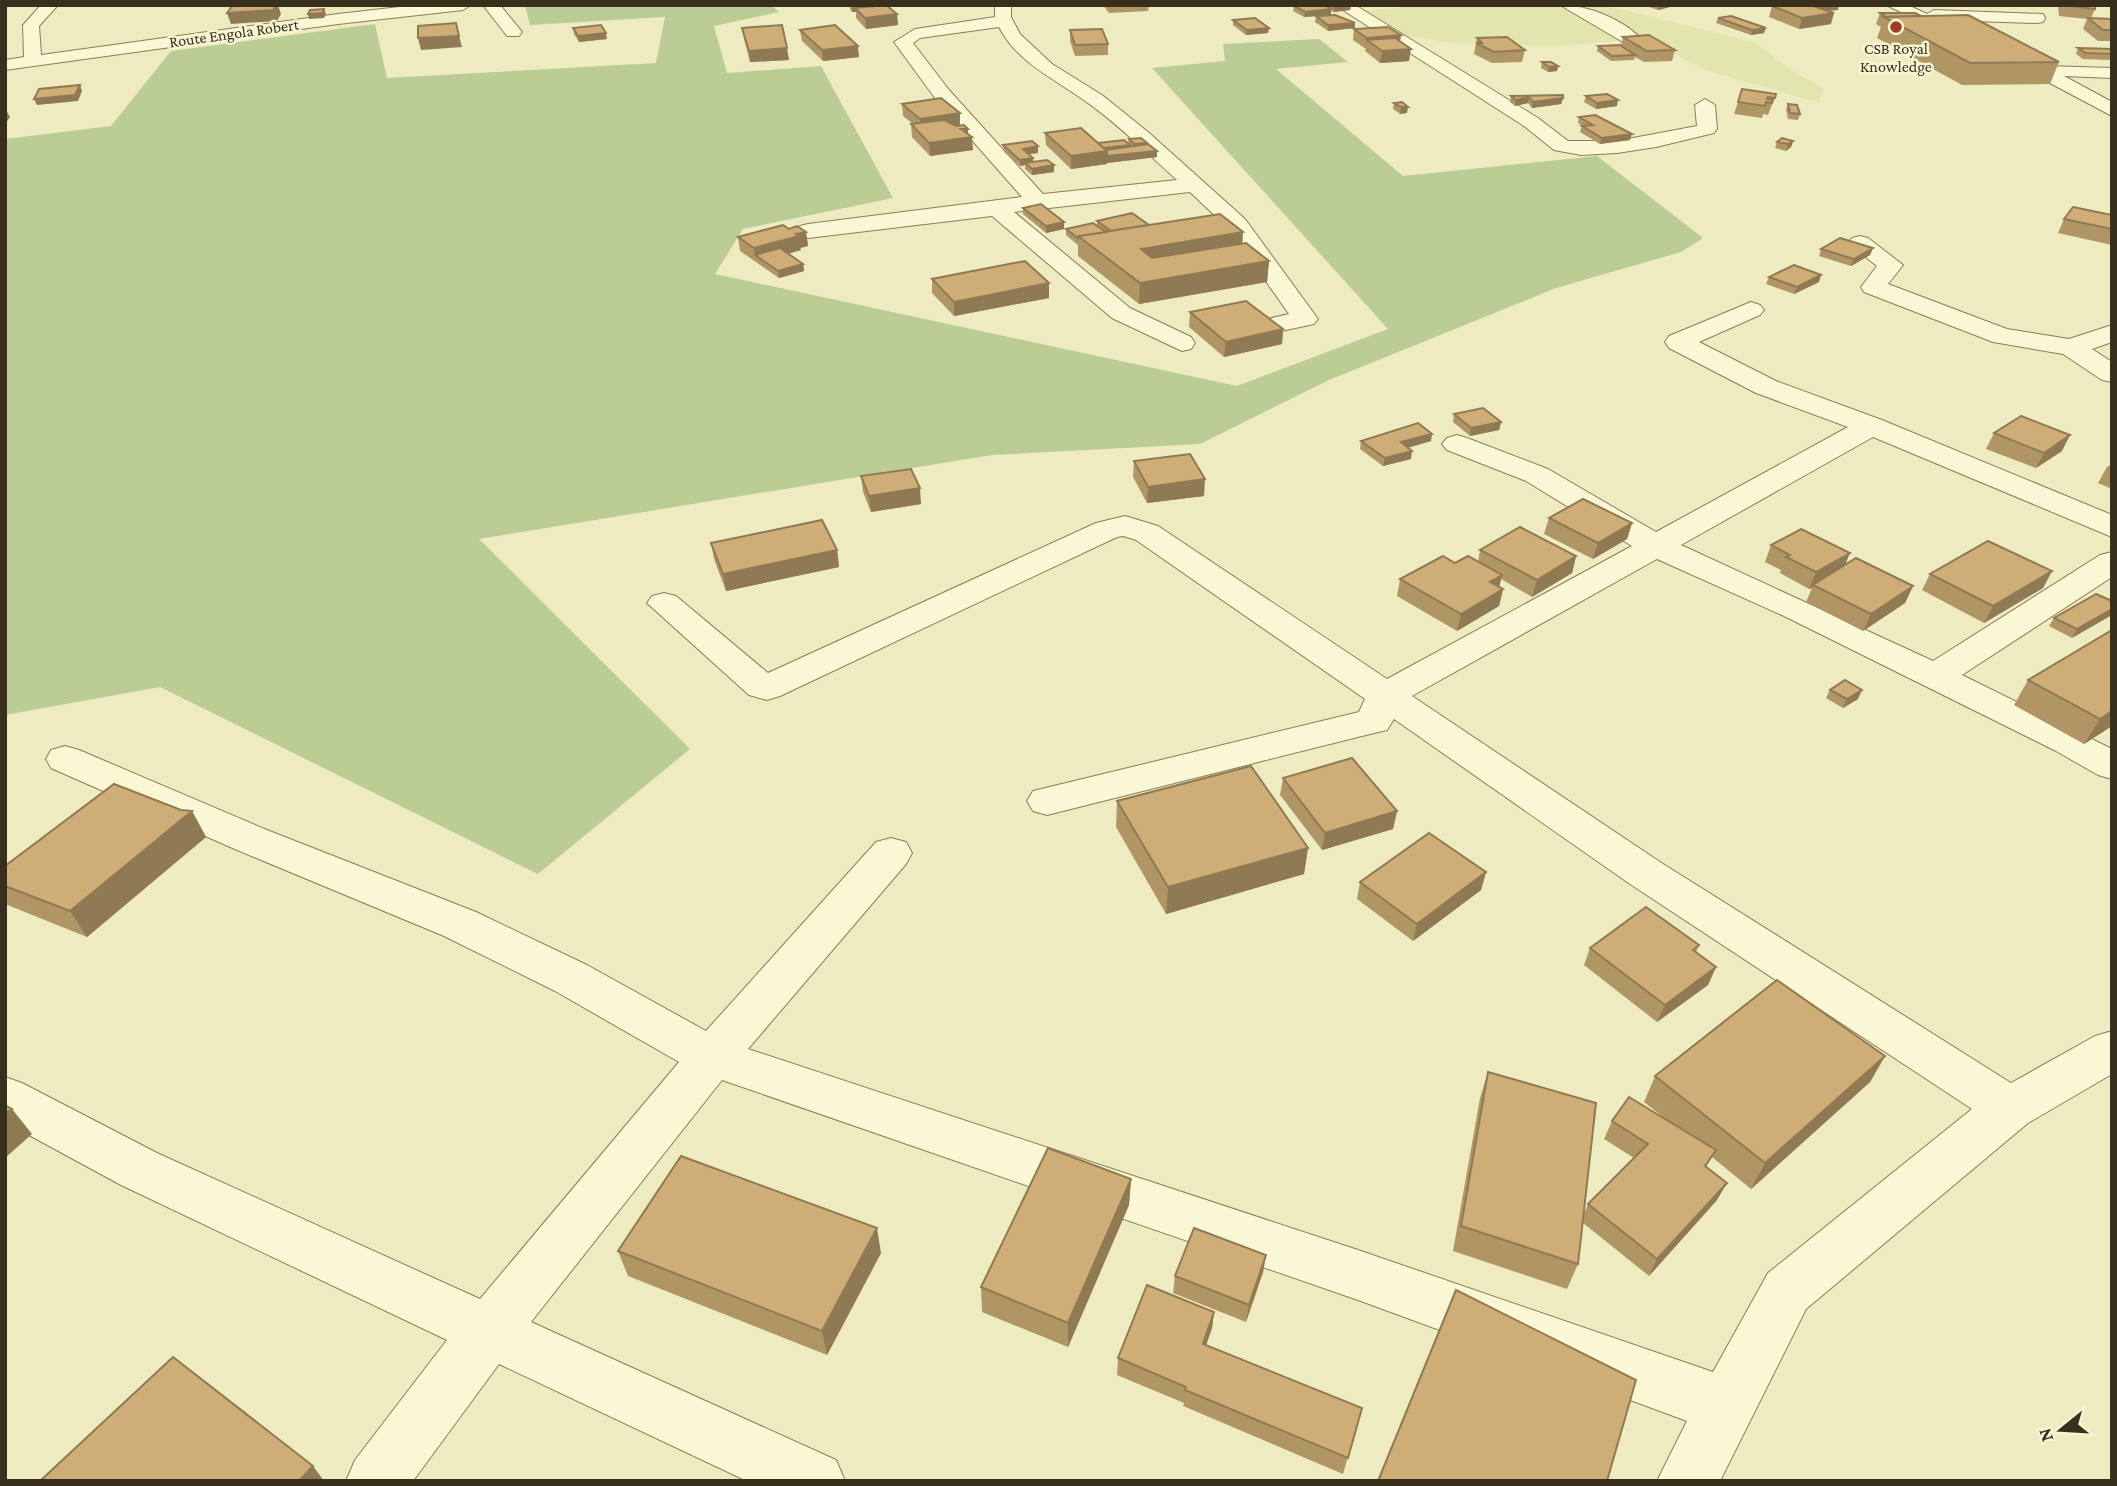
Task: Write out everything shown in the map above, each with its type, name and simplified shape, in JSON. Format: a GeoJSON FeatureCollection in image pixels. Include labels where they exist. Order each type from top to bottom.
{"type":"FeatureCollection","features":[{"type":"Feature","properties":{"kind":"street"},"geometry":{"type":"LineString","coordinates":[[33,61],[31,25],[50,5]]}},
{"type":"Feature","properties":{"kind":"street","name":"Route Engola Robert"},"geometry":{"type":"LineString","coordinates":[[5,65],[423,7],[463,5]]}},
{"type":"Feature","properties":{"kind":"street"},"geometry":{"type":"LineString","coordinates":[[491,5],[513,33]]}},
{"type":"Feature","properties":{"kind":"street"},"geometry":{"type":"LineString","coordinates":[[1343,5],[1531,122],[1554,142],[1566,146],[1611,147],[1683,136],[1706,129],[1705,105]]}},
{"type":"Feature","properties":{"kind":"street"},"geometry":{"type":"LineString","coordinates":[[1568,5],[1611,26],[1634,41]]}},
{"type":"Feature","properties":{"kind":"street"},"geometry":{"type":"LineString","coordinates":[[1894,5],[2037,69],[2112,110]]}},
{"type":"Feature","properties":{"kind":"street"},"geometry":{"type":"LineString","coordinates":[[1037,201],[942,94],[903,42],[915,34],[1004,13],[1013,37],[1046,68],[1095,99],[1197,185],[1237,224],[1305,319],[1272,325]]}},
{"type":"Feature","properties":{"kind":"street"},"geometry":{"type":"LineString","coordinates":[[1918,14],[2037,18]]}},
{"type":"Feature","properties":{"kind":"street"},"geometry":{"type":"LineString","coordinates":[[206,37],[222,17]]}},
{"type":"Feature","properties":{"kind":"street"},"geometry":{"type":"LineString","coordinates":[[2037,69],[2112,74]]}},
{"type":"Feature","properties":{"kind":"street"},"geometry":{"type":"LineString","coordinates":[[808,231],[997,209],[1037,201],[1197,185]]}},
{"type":"Feature","properties":{"kind":"street"},"geometry":{"type":"LineString","coordinates":[[997,209],[1121,313],[1182,343]]}},
{"type":"Feature","properties":{"kind":"street"},"geometry":{"type":"LineString","coordinates":[[1860,243],[1891,265],[1873,287],[2002,336],[2071,347],[2112,374]]}},
{"type":"Feature","properties":{"kind":"street"},"geometry":{"type":"LineString","coordinates":[[1751,310],[1678,342],[1766,387],[1872,426],[2112,527]]}},
{"type":"Feature","properties":{"kind":"street"},"geometry":{"type":"LineString","coordinates":[[2071,347],[2112,333]]}},
{"type":"Feature","properties":{"kind":"street"},"geometry":{"type":"LineString","coordinates":[[1047,802],[1374,721],[1385,696],[1872,426]]}},
{"type":"Feature","properties":{"kind":"street"},"geometry":{"type":"LineString","coordinates":[[1457,444],[1536,475],[1654,545],[1796,609],[2070,742],[2112,766]]}},
{"type":"Feature","properties":{"kind":"street"},"geometry":{"type":"LineString","coordinates":[[664,603],[762,687],[767,688],[1107,530],[1125,526],[1147,533],[1645,873],[2010,1108]]}},
{"type":"Feature","properties":{"kind":"street"},"geometry":{"type":"LineString","coordinates":[[1933,677],[2112,562]]}},
{"type":"Feature","properties":{"kind":"street"},"geometry":{"type":"LineString","coordinates":[[65,759],[252,840],[460,924],[571,978],[712,1057],[1371,1279],[1726,1406]]}},
{"type":"Feature","properties":{"kind":"street"},"geometry":{"type":"LineString","coordinates":[[376,1481],[489,1331],[712,1057],[891,853]]}},
{"type":"Feature","properties":{"kind":"street"},"geometry":{"type":"LineString","coordinates":[[1687,1481],[1787,1291],[2010,1108],[2112,1050]]}},
{"type":"Feature","properties":{"kind":"street"},"geometry":{"type":"LineString","coordinates":[[5,1098],[139,1169],[814,1481]]}},
{"type":"Feature","properties":{"kind":"green space"},"geometry":{"type":"Polygon","coordinates":[[[525,5],[771,5],[779,12],[714,26],[727,73],[821,66],[893,198],[743,229],[715,274],[1237,386],[1388,329],[1152,68],[1225,61],[1223,44],[1319,39],[1348,62],[1276,69],[1403,176],[1597,156],[1703,238],[1681,252],[1556,288],[1329,380],[1200,444],[992,455],[479,539],[690,749],[538,874],[160,687],[5,715],[5,139],[111,126],[171,51],[375,24],[387,78],[656,63],[665,17],[530,25],[525,5]]]}},
{"type":"Feature","properties":{"kind":"green space"},"geometry":{"type":"Polygon","coordinates":[[[1418,5],[1602,5],[1620,9],[1754,42],[1796,73],[1823,88],[1820,103],[1705,70],[1658,45],[1631,40],[1533,46],[1451,43],[1416,37],[1397,38],[1356,12],[1418,5]]]}},
{"type":"Feature","properties":{"kind":"building"},"geometry":{"type":"Polygon","coordinates":[[[276,5],[273,10],[227,13],[232,6],[276,5]]]}},
{"type":"Feature","properties":{"kind":"building"},"geometry":{"type":"Polygon","coordinates":[[[886,5],[897,14],[865,18],[855,8],[886,5]]]}},
{"type":"Feature","properties":{"kind":"building"},"geometry":{"type":"Polygon","coordinates":[[[1324,5],[1331,9],[1305,12],[1294,6],[1324,5]]]}},
{"type":"Feature","properties":{"kind":"building"},"geometry":{"type":"Polygon","coordinates":[[[1810,5],[1834,13],[1802,18],[1772,6],[1810,5]]]}},
{"type":"Feature","properties":{"kind":"building"},"geometry":{"type":"Polygon","coordinates":[[[2063,5],[2095,5],[2095,9],[2063,5]]]}},
{"type":"Feature","properties":{"kind":"building"},"geometry":{"type":"Polygon","coordinates":[[[324,9],[323,13],[308,14],[310,10],[324,9]]]}},
{"type":"Feature","properties":{"kind":"building"},"geometry":{"type":"Polygon","coordinates":[[[1880,13],[1915,13],[1921,16],[1886,17],[1880,13]]]}},
{"type":"Feature","properties":{"kind":"building"},"geometry":{"type":"Polygon","coordinates":[[[1335,15],[1355,23],[1328,25],[1316,16],[1335,15]]]}},
{"type":"Feature","properties":{"kind":"building"},"geometry":{"type":"Polygon","coordinates":[[[1968,15],[2059,62],[1970,63],[1884,17],[1968,15]]]}},
{"type":"Feature","properties":{"kind":"building"},"geometry":{"type":"Polygon","coordinates":[[[1731,16],[1766,28],[1752,30],[1718,18],[1731,16]]]}},
{"type":"Feature","properties":{"kind":"building"},"geometry":{"type":"Polygon","coordinates":[[[1255,18],[1269,28],[1247,30],[1233,20],[1255,18]]]}},
{"type":"Feature","properties":{"kind":"building"},"geometry":{"type":"Polygon","coordinates":[[[2088,18],[2112,19],[2112,30],[2103,30],[2088,18]]]}},
{"type":"Feature","properties":{"kind":"building"},"geometry":{"type":"Polygon","coordinates":[[[456,23],[459,36],[418,38],[418,26],[456,23]]]}},
{"type":"Feature","properties":{"kind":"building"},"geometry":{"type":"Polygon","coordinates":[[[601,25],[606,33],[578,36],[573,28],[601,25]]]}},
{"type":"Feature","properties":{"kind":"building"},"geometry":{"type":"Polygon","coordinates":[[[782,25],[787,48],[749,51],[742,28],[782,25]]]}},
{"type":"Feature","properties":{"kind":"building"},"geometry":{"type":"Polygon","coordinates":[[[835,25],[858,46],[822,50],[800,30],[835,25]]]}},
{"type":"Feature","properties":{"kind":"building"},"geometry":{"type":"Polygon","coordinates":[[[1388,27],[1401,35],[1367,38],[1354,29],[1388,27]]]}},
{"type":"Feature","properties":{"kind":"building"},"geometry":{"type":"Polygon","coordinates":[[[1102,29],[1108,44],[1075,45],[1070,30],[1102,29]]]}},
{"type":"Feature","properties":{"kind":"building"},"geometry":{"type":"Polygon","coordinates":[[[1649,35],[1675,50],[1647,51],[1623,37],[1649,35]]]}},
{"type":"Feature","properties":{"kind":"building"},"geometry":{"type":"Polygon","coordinates":[[[1507,37],[1525,50],[1494,52],[1476,43],[1482,43],[1477,38],[1507,37]]]}},
{"type":"Feature","properties":{"kind":"building"},"geometry":{"type":"Polygon","coordinates":[[[1395,38],[1411,49],[1382,51],[1367,40],[1395,38]]]}},
{"type":"Feature","properties":{"kind":"building"},"geometry":{"type":"Polygon","coordinates":[[[1620,45],[1635,55],[1612,56],[1598,46],[1620,45]]]}},
{"type":"Feature","properties":{"kind":"building"},"geometry":{"type":"Polygon","coordinates":[[[2078,48],[2112,49],[2112,54],[2086,53],[2078,48]]]}},
{"type":"Feature","properties":{"kind":"building"},"geometry":{"type":"Polygon","coordinates":[[[1542,62],[1551,62],[1558,66],[1549,67],[1542,62]]]}},
{"type":"Feature","properties":{"kind":"building"},"geometry":{"type":"Polygon","coordinates":[[[80,85],[75,95],[34,99],[39,89],[80,85]]]}},
{"type":"Feature","properties":{"kind":"building"},"geometry":{"type":"Polygon","coordinates":[[[1742,89],[1776,94],[1775,98],[1768,97],[1767,99],[1773,100],[1772,103],[1766,102],[1765,106],[1738,102],[1742,89]]]}},
{"type":"Feature","properties":{"kind":"building"},"geometry":{"type":"Polygon","coordinates":[[[1607,94],[1618,100],[1597,103],[1586,96],[1607,94]]]}},
{"type":"Feature","properties":{"kind":"building"},"geometry":{"type":"Polygon","coordinates":[[[1563,95],[1563,98],[1533,102],[1529,97],[1516,100],[1511,96],[1563,95]]]}},
{"type":"Feature","properties":{"kind":"building"},"geometry":{"type":"Polygon","coordinates":[[[941,98],[960,113],[920,119],[902,104],[941,98]]]}},
{"type":"Feature","properties":{"kind":"building"},"geometry":{"type":"Polygon","coordinates":[[[1402,102],[1408,107],[1394,103],[1402,102]]]}},
{"type":"Feature","properties":{"kind":"building"},"geometry":{"type":"Polygon","coordinates":[[[1788,104],[1797,105],[1800,114],[1790,113],[1788,104]]]}},
{"type":"Feature","properties":{"kind":"building"},"geometry":{"type":"Polygon","coordinates":[[[1595,115],[1632,134],[1602,138],[1582,126],[1593,125],[1579,117],[1595,115]]]}},
{"type":"Feature","properties":{"kind":"building"},"geometry":{"type":"Polygon","coordinates":[[[944,120],[956,126],[964,125],[968,129],[961,129],[972,137],[929,143],[911,124],[944,120]]]}},
{"type":"Feature","properties":{"kind":"building"},"geometry":{"type":"Polygon","coordinates":[[[1081,128],[1107,151],[1071,156],[1045,133],[1081,128]]]}},
{"type":"Feature","properties":{"kind":"building"},"geometry":{"type":"Polygon","coordinates":[[[1141,138],[1147,143],[1134,144],[1129,139],[1141,138]]]}},
{"type":"Feature","properties":{"kind":"building"},"geometry":{"type":"Polygon","coordinates":[[[1782,138],[1793,141],[1788,144],[1777,142],[1782,138]]]}},
{"type":"Feature","properties":{"kind":"building"},"geometry":{"type":"Polygon","coordinates":[[[1124,140],[1130,145],[1104,148],[1098,143],[1124,140]]]}},
{"type":"Feature","properties":{"kind":"building"},"geometry":{"type":"Polygon","coordinates":[[[1032,141],[1038,146],[1023,149],[1033,158],[1020,160],[1003,145],[1032,141]]]}},
{"type":"Feature","properties":{"kind":"building"},"geometry":{"type":"Polygon","coordinates":[[[1148,144],[1157,151],[1107,156],[1106,150],[1148,144]]]}},
{"type":"Feature","properties":{"kind":"building"},"geometry":{"type":"Polygon","coordinates":[[[1047,160],[1054,165],[1032,169],[1025,163],[1047,160]]]}},
{"type":"Feature","properties":{"kind":"building"},"geometry":{"type":"Polygon","coordinates":[[[1041,204],[1064,222],[1046,226],[1023,208],[1041,204]]]}},
{"type":"Feature","properties":{"kind":"building"},"geometry":{"type":"Polygon","coordinates":[[[2073,207],[2112,215],[2112,229],[2064,219],[2073,207]]]}},
{"type":"Feature","properties":{"kind":"building"},"geometry":{"type":"Polygon","coordinates":[[[1132,213],[1149,225],[1111,231],[1097,221],[1132,213]]]}},
{"type":"Feature","properties":{"kind":"building"},"geometry":{"type":"Polygon","coordinates":[[[1220,214],[1243,232],[1141,249],[1152,258],[1246,243],[1269,261],[1140,283],[1078,236],[1220,214]]]}},
{"type":"Feature","properties":{"kind":"building"},"geometry":{"type":"Polygon","coordinates":[[[1093,223],[1106,232],[1078,238],[1066,229],[1093,223]]]}},
{"type":"Feature","properties":{"kind":"building"},"geometry":{"type":"Polygon","coordinates":[[[783,225],[789,229],[797,226],[806,232],[754,248],[738,237],[783,225]]]}},
{"type":"Feature","properties":{"kind":"building"},"geometry":{"type":"Polygon","coordinates":[[[1840,238],[1873,248],[1854,259],[1821,249],[1840,238]]]}},
{"type":"Feature","properties":{"kind":"building"},"geometry":{"type":"Polygon","coordinates":[[[780,248],[803,264],[778,271],[755,255],[780,248]]]}},
{"type":"Feature","properties":{"kind":"building"},"geometry":{"type":"Polygon","coordinates":[[[1025,261],[1049,283],[954,302],[932,279],[1025,261]]]}},
{"type":"Feature","properties":{"kind":"building"},"geometry":{"type":"Polygon","coordinates":[[[1794,265],[1821,275],[1797,287],[1769,277],[1794,265]]]}},
{"type":"Feature","properties":{"kind":"building"},"geometry":{"type":"Polygon","coordinates":[[[1246,301],[1283,329],[1226,342],[1190,312],[1246,301]]]}},
{"type":"Feature","properties":{"kind":"building"},"geometry":{"type":"Polygon","coordinates":[[[1483,408],[1501,422],[1471,428],[1454,414],[1483,408]]]}},
{"type":"Feature","properties":{"kind":"building"},"geometry":{"type":"Polygon","coordinates":[[[2021,416],[2070,435],[2044,453],[1994,433],[2021,416]]]}},
{"type":"Feature","properties":{"kind":"building"},"geometry":{"type":"Polygon","coordinates":[[[1418,423],[1432,434],[1401,442],[1412,451],[1385,458],[1361,441],[1418,423]]]}},
{"type":"Feature","properties":{"kind":"building"},"geometry":{"type":"Polygon","coordinates":[[[1190,454],[1205,479],[1148,487],[1134,461],[1190,454]]]}},
{"type":"Feature","properties":{"kind":"building"},"geometry":{"type":"Polygon","coordinates":[[[911,469],[920,488],[869,496],[861,476],[911,469]]]}},
{"type":"Feature","properties":{"kind":"building"},"geometry":{"type":"Polygon","coordinates":[[[1583,499],[1632,523],[1598,543],[1549,518],[1583,499]]]}},
{"type":"Feature","properties":{"kind":"building"},"geometry":{"type":"Polygon","coordinates":[[[822,520],[837,550],[723,574],[711,543],[822,520]]]}},
{"type":"Feature","properties":{"kind":"building"},"geometry":{"type":"Polygon","coordinates":[[[1520,527],[1576,556],[1537,580],[1480,550],[1520,527]]]}},
{"type":"Feature","properties":{"kind":"building"},"geometry":{"type":"Polygon","coordinates":[[[1801,529],[1850,553],[1816,572],[1786,557],[1790,555],[1771,545],[1801,529]]]}},
{"type":"Feature","properties":{"kind":"building"},"geometry":{"type":"Polygon","coordinates":[[[1988,541],[2052,571],[1993,606],[1930,574],[1988,541]]]}},
{"type":"Feature","properties":{"kind":"building"},"geometry":{"type":"Polygon","coordinates":[[[1443,556],[1455,563],[1468,556],[1502,575],[1490,582],[1503,589],[1461,614],[1400,579],[1443,556]]]}},
{"type":"Feature","properties":{"kind":"building"},"geometry":{"type":"Polygon","coordinates":[[[1856,558],[1913,586],[1871,614],[1813,585],[1856,558]]]}},
{"type":"Feature","properties":{"kind":"building"},"geometry":{"type":"Polygon","coordinates":[[[2096,594],[2112,601],[2112,609],[2077,629],[2054,618],[2096,594]]]}},
{"type":"Feature","properties":{"kind":"building"},"geometry":{"type":"Polygon","coordinates":[[[2112,630],[2112,711],[2100,719],[2028,680],[2112,630]]]}},
{"type":"Feature","properties":{"kind":"building"},"geometry":{"type":"Polygon","coordinates":[[[1845,680],[1862,690],[1847,699],[1830,690],[1845,680]]]}},
{"type":"Feature","properties":{"kind":"building"},"geometry":{"type":"Polygon","coordinates":[[[1352,758],[1397,811],[1325,833],[1283,778],[1352,758]]]}},
{"type":"Feature","properties":{"kind":"building"},"geometry":{"type":"Polygon","coordinates":[[[1251,766],[1308,848],[1168,887],[1117,801],[1251,766]]]}},
{"type":"Feature","properties":{"kind":"building"},"geometry":{"type":"Polygon","coordinates":[[[114,784],[181,810],[192,811],[70,911],[5,886],[5,866],[114,784]]]}},
{"type":"Feature","properties":{"kind":"building"},"geometry":{"type":"Polygon","coordinates":[[[1429,833],[1486,872],[1417,924],[1360,882],[1429,833]]]}},
{"type":"Feature","properties":{"kind":"building"},"geometry":{"type":"Polygon","coordinates":[[[1646,907],[1699,945],[1693,950],[1716,967],[1665,1005],[1590,948],[1646,907]]]}},
{"type":"Feature","properties":{"kind":"building"},"geometry":{"type":"Polygon","coordinates":[[[1777,980],[1885,1056],[1765,1163],[1655,1076],[1777,980]]]}},
{"type":"Feature","properties":{"kind":"building"},"geometry":{"type":"Polygon","coordinates":[[[1488,1072],[1596,1103],[1578,1264],[1461,1226],[1488,1072]]]}},
{"type":"Feature","properties":{"kind":"building"},"geometry":{"type":"Polygon","coordinates":[[[1629,1097],[1716,1150],[1705,1166],[1727,1183],[1657,1259],[1588,1204],[1648,1144],[1612,1121],[1629,1097]]]}},
{"type":"Feature","properties":{"kind":"building"},"geometry":{"type":"Polygon","coordinates":[[[5,1105],[12,1109],[5,1114],[5,1105]]]}},
{"type":"Feature","properties":{"kind":"building"},"geometry":{"type":"Polygon","coordinates":[[[1048,1148],[1131,1179],[1068,1323],[981,1287],[1048,1148]]]}},
{"type":"Feature","properties":{"kind":"building"},"geometry":{"type":"Polygon","coordinates":[[[681,1156],[877,1228],[822,1331],[618,1251],[681,1156]]]}},
{"type":"Feature","properties":{"kind":"building"},"geometry":{"type":"Polygon","coordinates":[[[1194,1228],[1266,1255],[1249,1305],[1175,1276],[1194,1228]]]}},
{"type":"Feature","properties":{"kind":"building"},"geometry":{"type":"Polygon","coordinates":[[[1147,1285],[1214,1312],[1203,1344],[1362,1408],[1348,1458],[1185,1390],[1186,1387],[1118,1358],[1147,1285]]]}},
{"type":"Feature","properties":{"kind":"building"},"geometry":{"type":"Polygon","coordinates":[[[1456,1290],[1636,1380],[1607,1481],[1378,1481],[1456,1290]]]}},
{"type":"Feature","properties":{"kind":"building"},"geometry":{"type":"Polygon","coordinates":[[[173,1357],[313,1466],[299,1481],[40,1481],[173,1357]]]}},
{"type":"Feature","properties":{"kind":"place","name":"CSB Royal Knowledge"},"geometry":{"type":"Point","coordinates":[1896,27]}}]}
